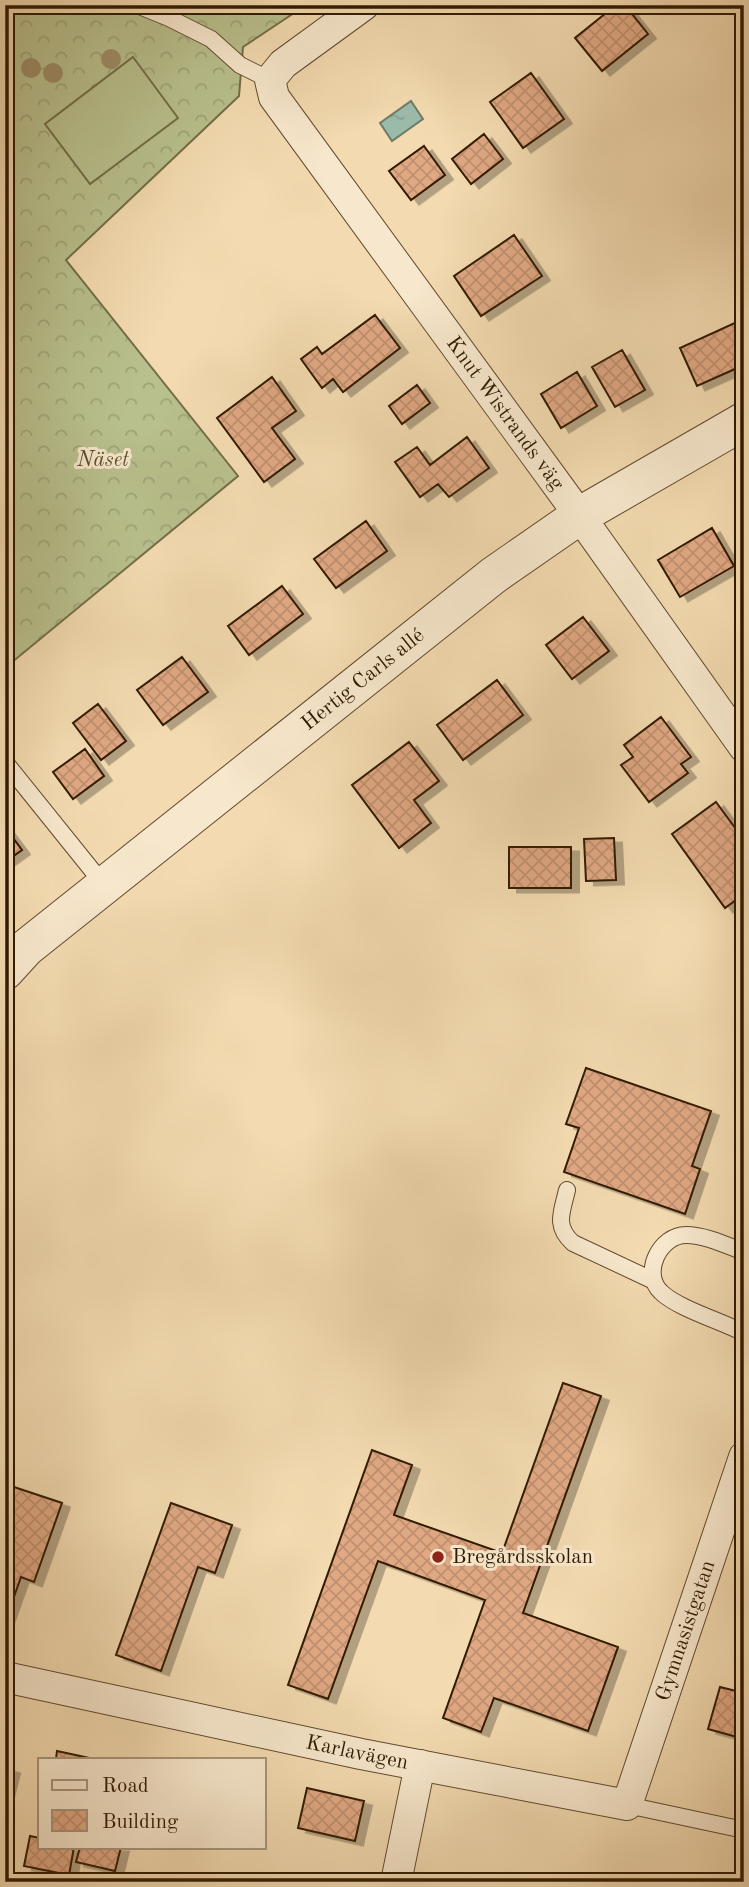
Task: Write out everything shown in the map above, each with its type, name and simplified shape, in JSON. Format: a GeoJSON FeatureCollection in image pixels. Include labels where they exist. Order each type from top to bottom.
{"type":"FeatureCollection","features":[{"type":"Feature","properties":{"kind":"street"},"geometry":{"type":"LineString","coordinates":[[270,80],[283,64],[364,5]]}},
{"type":"Feature","properties":{"kind":"street","name":"Knut Wistrands väg"},"geometry":{"type":"LineString","coordinates":[[270,80],[274,97],[286,114],[744,747]]}},
{"type":"Feature","properties":{"kind":"street","name":"Hertig Carls allé"},"geometry":{"type":"LineString","coordinates":[[5,971],[26,948],[494,575],[579,516],[744,421]]}},
{"type":"Feature","properties":{"kind":"street","name":"Gymnasistgatan"},"geometry":{"type":"LineString","coordinates":[[627,1805],[744,1457]]}},
{"type":"Feature","properties":{"kind":"street","name":"Karlavägen"},"geometry":{"type":"LineString","coordinates":[[5,1677],[420,1765],[627,1805]]}},
{"type":"Feature","properties":{"kind":"street"},"geometry":{"type":"LineString","coordinates":[[396,1882],[420,1765]]}},
{"type":"Feature","properties":{"kind":"lane"},"geometry":{"type":"LineString","coordinates":[[137,5],[211,39],[240,65],[270,80]]}},
{"type":"Feature","properties":{"kind":"lane"},"geometry":{"type":"LineString","coordinates":[[5,762],[104,885]]}},
{"type":"Feature","properties":{"kind":"lane"},"geometry":{"type":"LineString","coordinates":[[567,1190],[561,1219],[565,1236],[573,1243],[654,1281]]}},
{"type":"Feature","properties":{"kind":"lane"},"geometry":{"type":"LineString","coordinates":[[744,1252],[707,1239],[679,1236],[671,1239],[659,1252],[652,1268],[657,1288],[669,1299],[744,1333]]}},
{"type":"Feature","properties":{"kind":"lane"},"geometry":{"type":"LineString","coordinates":[[627,1805],[744,1830]]}},
{"type":"Feature","properties":{"kind":"green space","name":"Näset"},"geometry":{"type":"Polygon","coordinates":[[[5,5],[306,5],[243,47],[239,96],[66,260],[238,476],[5,668],[5,5]]]}},
{"type":"Feature","properties":{"kind":"green space"},"geometry":{"type":"Polygon","coordinates":[[[133,57],[178,118],[90,184],[45,124],[133,57]]]}},
{"type":"Feature","properties":{"kind":"water"},"geometry":{"type":"Polygon","coordinates":[[[411,101],[423,119],[392,141],[380,123],[411,101]]]}},
{"type":"Feature","properties":{"kind":"building"},"geometry":{"type":"Polygon","coordinates":[[[616,5],[625,5],[648,34],[602,71],[575,38],[616,5]]]}},
{"type":"Feature","properties":{"kind":"building"},"geometry":{"type":"Polygon","coordinates":[[[531,73],[564,119],[523,148],[490,102],[531,73]]]}},
{"type":"Feature","properties":{"kind":"building"},"geometry":{"type":"Polygon","coordinates":[[[484,134],[503,159],[471,184],[452,159],[484,134]]]}},
{"type":"Feature","properties":{"kind":"building"},"geometry":{"type":"Polygon","coordinates":[[[424,146],[445,175],[411,200],[389,171],[424,146]]]}},
{"type":"Feature","properties":{"kind":"building"},"geometry":{"type":"Polygon","coordinates":[[[514,235],[542,276],[481,316],[454,276],[514,235]]]}},
{"type":"Feature","properties":{"kind":"building"},"geometry":{"type":"Polygon","coordinates":[[[375,315],[400,348],[343,392],[333,379],[322,388],[301,359],[317,347],[322,354],[375,315]]]}},
{"type":"Feature","properties":{"kind":"building"},"geometry":{"type":"Polygon","coordinates":[[[739,321],[744,331],[744,365],[697,386],[680,348],[739,321]]]}},
{"type":"Feature","properties":{"kind":"building"},"geometry":{"type":"Polygon","coordinates":[[[622,350],[645,390],[615,407],[592,367],[622,350]]]}},
{"type":"Feature","properties":{"kind":"building"},"geometry":{"type":"Polygon","coordinates":[[[577,372],[597,406],[561,428],[541,394],[577,372]]]}},
{"type":"Feature","properties":{"kind":"building"},"geometry":{"type":"Polygon","coordinates":[[[272,377],[296,411],[272,428],[295,459],[264,482],[217,418],[272,377]]]}},
{"type":"Feature","properties":{"kind":"building"},"geometry":{"type":"Polygon","coordinates":[[[417,385],[430,403],[402,424],[389,406],[417,385]]]}},
{"type":"Feature","properties":{"kind":"building"},"geometry":{"type":"Polygon","coordinates":[[[467,437],[489,468],[449,497],[438,484],[420,497],[395,462],[417,447],[430,465],[467,437]]]}},
{"type":"Feature","properties":{"kind":"building"},"geometry":{"type":"Polygon","coordinates":[[[366,521],[387,551],[336,588],[314,559],[366,521]]]}},
{"type":"Feature","properties":{"kind":"building"},"geometry":{"type":"Polygon","coordinates":[[[712,528],[734,566],[680,597],[658,560],[712,528]]]}},
{"type":"Feature","properties":{"kind":"building"},"geometry":{"type":"Polygon","coordinates":[[[282,586],[303,614],[249,655],[228,626],[282,586]]]}},
{"type":"Feature","properties":{"kind":"building"},"geometry":{"type":"Polygon","coordinates":[[[583,617],[609,651],[572,679],[546,645],[583,617]]]}},
{"type":"Feature","properties":{"kind":"building"},"geometry":{"type":"Polygon","coordinates":[[[182,657],[208,692],[163,725],[137,690],[182,657]]]}},
{"type":"Feature","properties":{"kind":"building"},"geometry":{"type":"Polygon","coordinates":[[[497,680],[523,715],[463,760],[437,725],[497,680]]]}},
{"type":"Feature","properties":{"kind":"building"},"geometry":{"type":"Polygon","coordinates":[[[98,704],[126,741],[101,760],[73,723],[98,704]]]}},
{"type":"Feature","properties":{"kind":"building"},"geometry":{"type":"Polygon","coordinates":[[[661,717],[691,757],[681,764],[688,773],[649,802],[621,765],[633,757],[624,745],[661,717]]]}},
{"type":"Feature","properties":{"kind":"building"},"geometry":{"type":"Polygon","coordinates":[[[409,742],[439,781],[414,800],[431,823],[399,848],[352,785],[409,742]]]}},
{"type":"Feature","properties":{"kind":"building"},"geometry":{"type":"Polygon","coordinates":[[[85,749],[104,776],[73,799],[53,772],[85,749]]]}},
{"type":"Feature","properties":{"kind":"building"},"geometry":{"type":"Polygon","coordinates":[[[716,802],[744,840],[744,894],[725,908],[672,834],[716,802]]]}},
{"type":"Feature","properties":{"kind":"building"},"geometry":{"type":"Polygon","coordinates":[[[5,827],[22,850],[5,862],[5,827]]]}},
{"type":"Feature","properties":{"kind":"building"},"geometry":{"type":"Polygon","coordinates":[[[614,838],[616,880],[586,881],[584,839],[614,838]]]}},
{"type":"Feature","properties":{"kind":"building"},"geometry":{"type":"Polygon","coordinates":[[[509,847],[571,847],[571,888],[509,888],[509,847]]]}},
{"type":"Feature","properties":{"kind":"building"},"geometry":{"type":"Polygon","coordinates":[[[586,1068],[711,1111],[692,1166],[700,1169],[685,1214],[564,1172],[579,1128],[566,1124],[586,1068]]]}},
{"type":"Feature","properties":{"kind":"building","name":"Bregårdsskolan"},"geometry":{"type":"Polygon","coordinates":[[[563,1383],[601,1396],[523,1613],[618,1647],[588,1731],[494,1698],[481,1732],[443,1718],[485,1600],[378,1561],[328,1699],[288,1685],[372,1450],[412,1465],[394,1515],[502,1553],[563,1383]]]}},
{"type":"Feature","properties":{"kind":"building"},"geometry":{"type":"Polygon","coordinates":[[[5,1484],[62,1503],[34,1582],[21,1577],[5,1622],[5,1484]]]}},
{"type":"Feature","properties":{"kind":"building"},"geometry":{"type":"Polygon","coordinates":[[[171,1503],[232,1525],[215,1573],[198,1567],[161,1671],[116,1655],[171,1503]]]}},
{"type":"Feature","properties":{"kind":"building"},"geometry":{"type":"Polygon","coordinates":[[[720,1687],[744,1693],[744,1739],[708,1729],[720,1687]]]}},
{"type":"Feature","properties":{"kind":"building"},"geometry":{"type":"Polygon","coordinates":[[[57,1751],[89,1758],[56,1758],[57,1751]]]}},
{"type":"Feature","properties":{"kind":"building"},"geometry":{"type":"Polygon","coordinates":[[[5,1767],[12,1769],[5,1797],[5,1767]]]}},
{"type":"Feature","properties":{"kind":"building"},"geometry":{"type":"Polygon","coordinates":[[[307,1788],[364,1801],[355,1841],[298,1828],[307,1788]]]}},
{"type":"Feature","properties":{"kind":"building"},"geometry":{"type":"Polygon","coordinates":[[[30,1836],[38,1838],[38,1848],[74,1848],[69,1875],[24,1866],[30,1836]]]}},
{"type":"Feature","properties":{"kind":"building"},"geometry":{"type":"Polygon","coordinates":[[[80,1848],[121,1848],[115,1871],[76,1862],[80,1848]]]}},
{"type":"Feature","properties":{"kind":"place","name":"Bregårdsskolan"},"geometry":{"type":"Point","coordinates":[438,1557]}}]}
